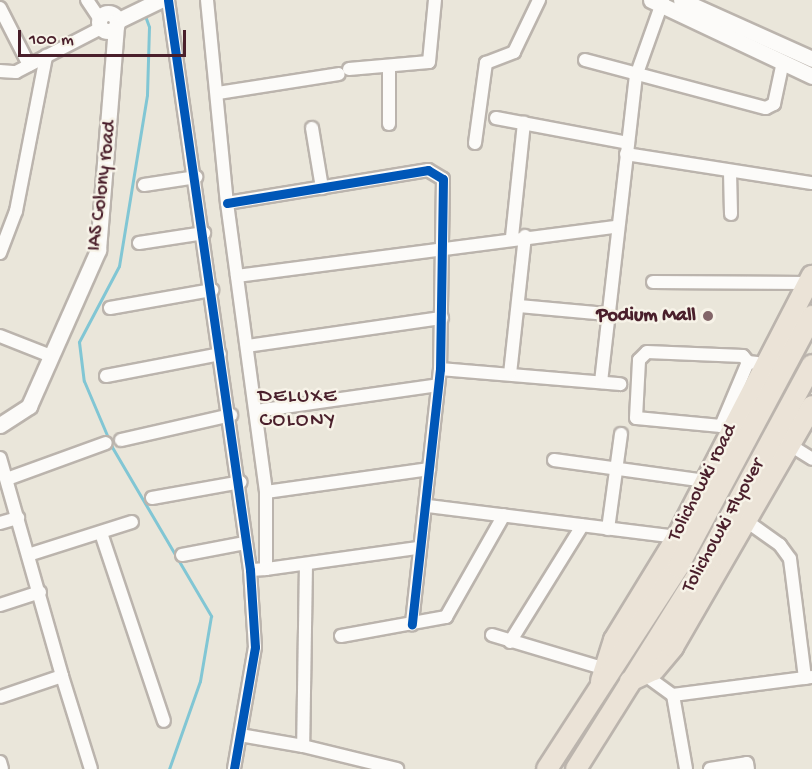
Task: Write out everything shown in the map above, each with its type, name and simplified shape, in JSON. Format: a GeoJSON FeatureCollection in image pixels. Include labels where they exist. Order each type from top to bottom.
{"type":"FeatureCollection","features":[{"type":"Feature","properties":{"kind":"main road","name":"Tolichowki road"},"geometry":{"type":"LineString","coordinates":[[600,690],[603,668],[614,639],[677,537],[706,481],[726,427],[755,363],[810,280]]}},
{"type":"Feature","properties":{"kind":"main road","name":"Tolichowki Flyover"},"geometry":{"type":"LineString","coordinates":[[547,769],[628,646],[712,506],[812,316]]}},
{"type":"Feature","properties":{"kind":"main road","name":"Tolichowki Flyover"},"geometry":{"type":"LineString","coordinates":[[639,672],[705,562],[812,365]]}},
{"type":"Feature","properties":{"kind":"main road"},"geometry":{"type":"LineString","coordinates":[[576,769],[639,672],[673,647],[812,406]]}},
{"type":"Feature","properties":{"kind":"street"},"geometry":{"type":"LineString","coordinates":[[87,0],[109,22]]}},
{"type":"Feature","properties":{"kind":"street"},"geometry":{"type":"LineString","coordinates":[[168,0],[241,482],[244,543],[249,570],[255,647],[234,769]]}},
{"type":"Feature","properties":{"kind":"street"},"geometry":{"type":"LineString","coordinates":[[207,0],[218,93],[227,203],[266,492],[266,568]]}},
{"type":"Feature","properties":{"kind":"street"},"geometry":{"type":"LineString","coordinates":[[218,93],[344,72],[431,61],[435,0],[429,0]]}},
{"type":"Feature","properties":{"kind":"street"},"geometry":{"type":"LineString","coordinates":[[475,143],[486,63],[514,52],[539,0]]}},
{"type":"Feature","properties":{"kind":"street"},"geometry":{"type":"LineString","coordinates":[[601,382],[615,227],[636,76],[658,2],[782,65],[812,76]]}},
{"type":"Feature","properties":{"kind":"street"},"geometry":{"type":"LineString","coordinates":[[688,2],[812,59]]}},
{"type":"Feature","properties":{"kind":"street"},"geometry":{"type":"LineString","coordinates":[[0,71],[29,65],[143,3]]}},
{"type":"Feature","properties":{"kind":"street"},"geometry":{"type":"LineString","coordinates":[[0,8],[29,65]]}},
{"type":"Feature","properties":{"kind":"street","name":"IAS Colony road"},"geometry":{"type":"LineString","coordinates":[[0,424],[28,406],[98,250],[109,22]]}},
{"type":"Feature","properties":{"kind":"street"},"geometry":{"type":"LineString","coordinates":[[0,253],[16,211],[46,56]]}},
{"type":"Feature","properties":{"kind":"street"},"geometry":{"type":"LineString","coordinates":[[585,60],[636,76],[766,108],[774,104],[782,65]]}},
{"type":"Feature","properties":{"kind":"street"},"geometry":{"type":"LineString","coordinates":[[389,67],[389,124]]}},
{"type":"Feature","properties":{"kind":"street"},"geometry":{"type":"LineString","coordinates":[[495,118],[730,172],[812,183]]}},
{"type":"Feature","properties":{"kind":"street"},"geometry":{"type":"LineString","coordinates":[[510,374],[519,306],[519,237],[524,123]]}},
{"type":"Feature","properties":{"kind":"street"},"geometry":{"type":"LineString","coordinates":[[312,128],[322,188]]}},
{"type":"Feature","properties":{"kind":"street"},"geometry":{"type":"LineString","coordinates":[[227,203],[437,172],[443,178],[444,247],[440,369],[429,469],[428,506],[418,548],[412,624]]}},
{"type":"Feature","properties":{"kind":"street"},"geometry":{"type":"LineString","coordinates":[[730,172],[731,214]]}},
{"type":"Feature","properties":{"kind":"street"},"geometry":{"type":"LineString","coordinates":[[144,186],[196,177]]}},
{"type":"Feature","properties":{"kind":"street"},"geometry":{"type":"LineString","coordinates":[[237,276],[519,237],[615,227]]}},
{"type":"Feature","properties":{"kind":"street"},"geometry":{"type":"LineString","coordinates":[[139,243],[204,233]]}},
{"type":"Feature","properties":{"kind":"street"},"geometry":{"type":"LineString","coordinates":[[653,282],[810,280]]}},
{"type":"Feature","properties":{"kind":"street"},"geometry":{"type":"LineString","coordinates":[[110,308],[213,291]]}},
{"type":"Feature","properties":{"kind":"street"},"geometry":{"type":"LineString","coordinates":[[519,306],[607,314]]}},
{"type":"Feature","properties":{"kind":"street"},"geometry":{"type":"LineString","coordinates":[[247,346],[442,318]]}},
{"type":"Feature","properties":{"kind":"street"},"geometry":{"type":"LineString","coordinates":[[0,336],[51,356]]}},
{"type":"Feature","properties":{"kind":"street"},"geometry":{"type":"LineString","coordinates":[[726,427],[636,418],[639,360],[647,352],[743,356],[755,363]]}},
{"type":"Feature","properties":{"kind":"street"},"geometry":{"type":"LineString","coordinates":[[106,376],[220,354]]}},
{"type":"Feature","properties":{"kind":"street"},"geometry":{"type":"LineString","coordinates":[[440,369],[620,384]]}},
{"type":"Feature","properties":{"kind":"street"},"geometry":{"type":"LineString","coordinates":[[255,411],[438,385]]}},
{"type":"Feature","properties":{"kind":"street"},"geometry":{"type":"LineString","coordinates":[[121,440],[231,415]]}},
{"type":"Feature","properties":{"kind":"street"},"geometry":{"type":"LineString","coordinates":[[608,529],[621,434]]}},
{"type":"Feature","properties":{"kind":"street"},"geometry":{"type":"LineString","coordinates":[[7,479],[106,443]]}},
{"type":"Feature","properties":{"kind":"street"},"geometry":{"type":"LineString","coordinates":[[790,445],[812,459]]}},
{"type":"Feature","properties":{"kind":"street"},"geometry":{"type":"LineString","coordinates":[[0,458],[91,769]]}},
{"type":"Feature","properties":{"kind":"street"},"geometry":{"type":"LineString","coordinates":[[554,460],[706,481]]}},
{"type":"Feature","properties":{"kind":"street"},"geometry":{"type":"LineString","coordinates":[[266,492],[429,469]]}},
{"type":"Feature","properties":{"kind":"street"},"geometry":{"type":"LineString","coordinates":[[152,498],[241,482]]}},
{"type":"Feature","properties":{"kind":"street"},"geometry":{"type":"LineString","coordinates":[[428,506],[677,537]]}},
{"type":"Feature","properties":{"kind":"street"},"geometry":{"type":"LineString","coordinates":[[341,636],[446,617],[504,515]]}},
{"type":"Feature","properties":{"kind":"street"},"geometry":{"type":"LineString","coordinates":[[0,523],[18,518]]}},
{"type":"Feature","properties":{"kind":"street"},"geometry":{"type":"LineString","coordinates":[[639,672],[673,695],[808,677],[790,560],[780,544],[745,520]]}},
{"type":"Feature","properties":{"kind":"street"},"geometry":{"type":"LineString","coordinates":[[28,555],[132,522]]}},
{"type":"Feature","properties":{"kind":"street"},"geometry":{"type":"LineString","coordinates":[[510,642],[582,526]]}},
{"type":"Feature","properties":{"kind":"street"},"geometry":{"type":"LineString","coordinates":[[101,533],[164,721]]}},
{"type":"Feature","properties":{"kind":"street"},"geometry":{"type":"LineString","coordinates":[[182,555],[244,543]]}},
{"type":"Feature","properties":{"kind":"street"},"geometry":{"type":"LineString","coordinates":[[249,570],[418,548]]}},
{"type":"Feature","properties":{"kind":"street"},"geometry":{"type":"LineString","coordinates":[[303,746],[306,564]]}},
{"type":"Feature","properties":{"kind":"street"},"geometry":{"type":"LineString","coordinates":[[0,606],[40,592]]}},
{"type":"Feature","properties":{"kind":"street"},"geometry":{"type":"LineString","coordinates":[[492,635],[603,668]]}},
{"type":"Feature","properties":{"kind":"street"},"geometry":{"type":"LineString","coordinates":[[0,697],[62,676]]}},
{"type":"Feature","properties":{"kind":"street"},"geometry":{"type":"LineString","coordinates":[[673,695],[686,769]]}},
{"type":"Feature","properties":{"kind":"street"},"geometry":{"type":"LineString","coordinates":[[240,735],[303,746],[397,769]]}},
{"type":"Feature","properties":{"kind":"street"},"geometry":{"type":"LineString","coordinates":[[0,762],[2,769]]}},
{"type":"Feature","properties":{"kind":"street"},"geometry":{"type":"LineString","coordinates":[[710,769],[747,763],[748,769]]}},
{"type":"Feature","properties":{"kind":"waterway"},"geometry":{"type":"LineString","coordinates":[[144,13],[149,27],[147,95],[119,266],[79,342],[84,381],[112,447],[211,616],[200,681],[169,769]]}},
{"type":"Feature","properties":{"kind":"cycle path"},"geometry":{"type":"LineString","coordinates":[[168,0],[250,570],[255,647],[234,769]]}},
{"type":"Feature","properties":{"kind":"cycle path"},"geometry":{"type":"LineString","coordinates":[[227,203],[428,170],[443,179],[440,369],[412,624]]}},
{"type":"Feature","properties":{"kind":"place","name":"Podium Mall"},"geometry":{"type":"Point","coordinates":[708,316]}},
{"type":"Feature","properties":{"kind":"district","name":"DELUXE COLONY"},"geometry":{"type":"Point","coordinates":[298,410]}}]}
